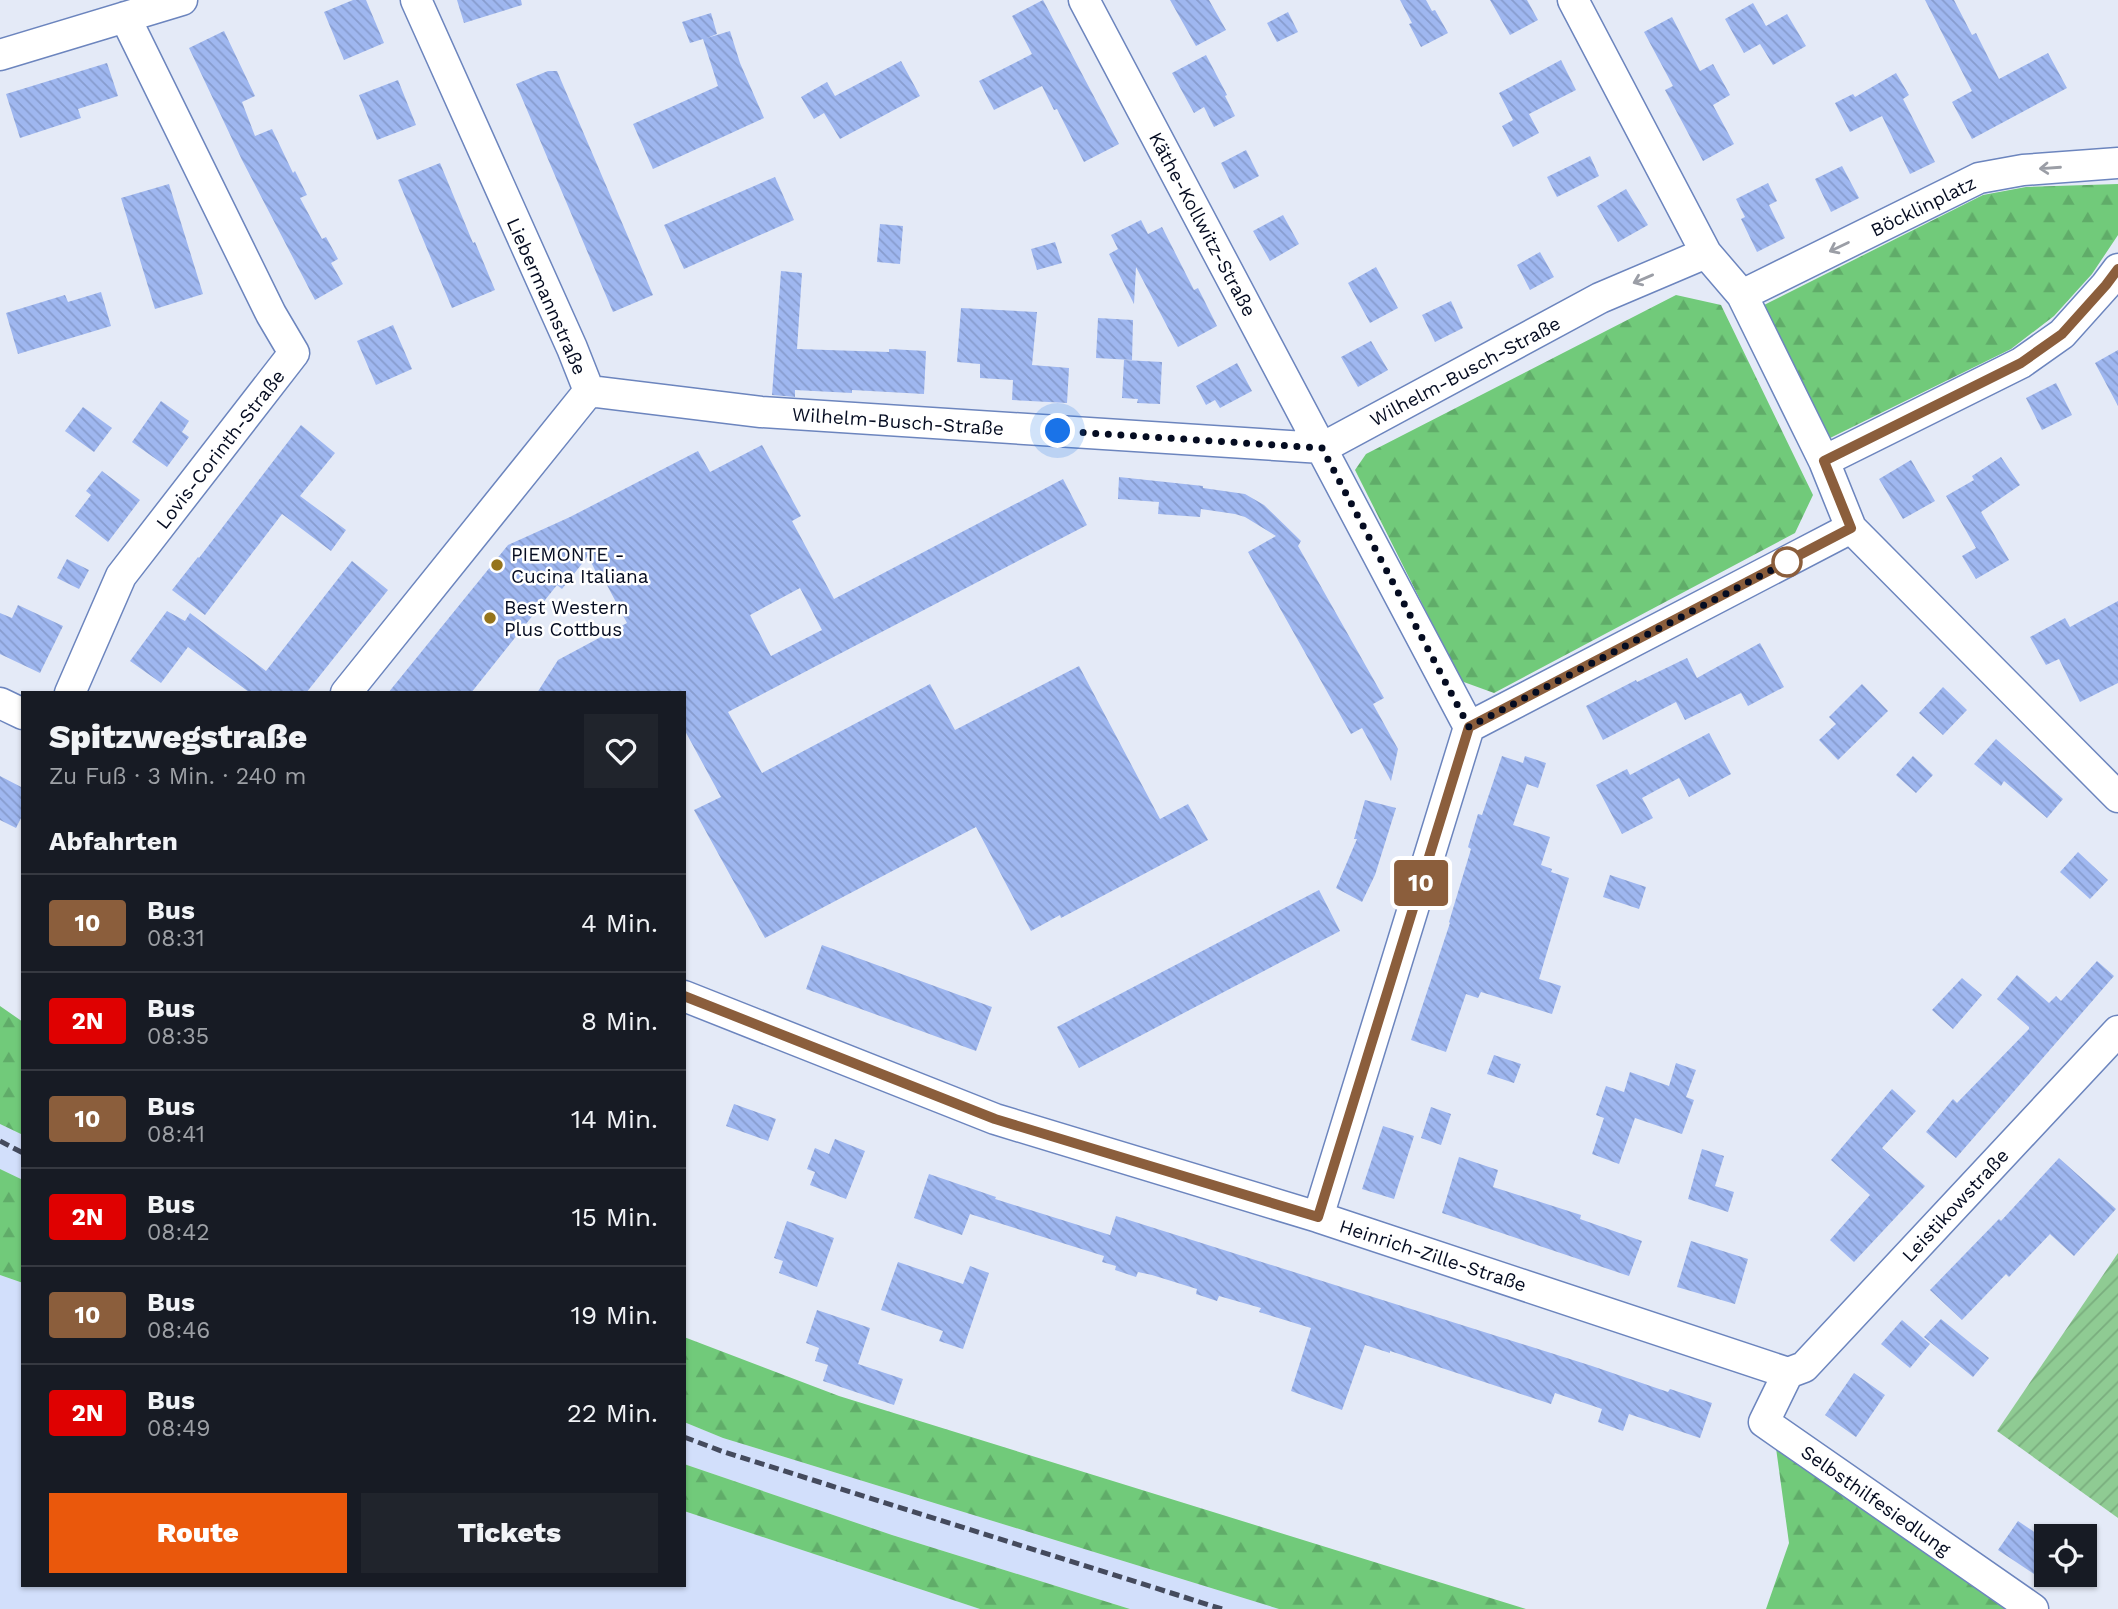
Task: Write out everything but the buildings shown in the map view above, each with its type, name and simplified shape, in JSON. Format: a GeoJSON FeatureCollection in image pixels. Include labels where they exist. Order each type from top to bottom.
{"type":"FeatureCollection","features":[{"type":"Feature","properties":{"kind":"street"},"geometry":{"type":"LineString","coordinates":[[0,55],[182,0]]}},
{"type":"Feature","properties":{"kind":"street","name":"Liebermannstraße"},"geometry":{"type":"LineString","coordinates":[[348,691],[589,391],[416,0]]}},
{"type":"Feature","properties":{"kind":"street","name":"Käthe-Kollwitz-Straße"},"geometry":{"type":"LineString","coordinates":[[1084,0],[1469,727]]}},
{"type":"Feature","properties":{"kind":"street"},"geometry":{"type":"LineString","coordinates":[[1573,0],[1706,253],[1742,295],[1824,461],[1851,528],[2118,797]]}},
{"type":"Feature","properties":{"kind":"street","name":"Lovis-Corinth-Straße"},"geometry":{"type":"LineString","coordinates":[[71,691],[121,576],[294,353],[271,314],[125,17]]}},
{"type":"Feature","properties":{"kind":"street","name":"Böcklinplatz"},"geometry":{"type":"LineString","coordinates":[[1742,295],[1979,178],[2023,170],[2118,163]]}},
{"type":"Feature","properties":{"kind":"street","name":"Wilhelm-Busch-Straße"},"geometry":{"type":"LineString","coordinates":[[589,391],[761,412],[1322,448],[1600,298],[1706,253]]}},
{"type":"Feature","properties":{"kind":"street"},"geometry":{"type":"LineString","coordinates":[[1824,461],[2021,363],[2062,334],[2118,270]]}},
{"type":"Feature","properties":{"kind":"street"},"geometry":{"type":"LineString","coordinates":[[1318,1217],[1469,727],[1851,528]]}},
{"type":"Feature","properties":{"kind":"street"},"geometry":{"type":"LineString","coordinates":[[0,703],[21,713]]}},
{"type":"Feature","properties":{"kind":"street","name":"Heinrich-Zille-Straße"},"geometry":{"type":"LineString","coordinates":[[686,997],[995,1119],[1318,1217],[1788,1373]]}},
{"type":"Feature","properties":{"kind":"street","name":"Leistikowstraße"},"geometry":{"type":"LineString","coordinates":[[1788,1373],[1804,1367],[2118,1031]]}},
{"type":"Feature","properties":{"kind":"street","name":"Selbsthilfesiedlung"},"geometry":{"type":"LineString","coordinates":[[1788,1373],[1764,1422],[2033,1609]]}},
{"type":"Feature","properties":{"kind":"shaded area"},"geometry":{"type":"Polygon","coordinates":[[[0,1124],[21,1134],[21,1179],[0,1169],[0,1124]]]}},
{"type":"Feature","properties":{"kind":"shaded area"},"geometry":{"type":"Polygon","coordinates":[[[0,1275],[21,1282],[21,1587],[686,1587],[686,1512],[980,1609],[0,1609],[0,1275]]]}},
{"type":"Feature","properties":{"kind":"shaded area"},"geometry":{"type":"Polygon","coordinates":[[[686,1423],[723,1438],[1279,1609],[1130,1609],[892,1535],[686,1465],[686,1423]]]}},
{"type":"Feature","properties":{"kind":"green space"},"geometry":{"type":"Polygon","coordinates":[[[2118,184],[2118,235],[2092,274],[2054,316],[2011,349],[1826,440],[1756,309],[1983,195],[2026,187],[2118,184]]]}},
{"type":"Feature","properties":{"kind":"green space"},"geometry":{"type":"Polygon","coordinates":[[[1676,295],[1721,305],[1813,495],[1795,533],[1494,693],[1461,681],[1355,470],[1366,454],[1676,295]]]}},
{"type":"Feature","properties":{"kind":"green space"},"geometry":{"type":"Polygon","coordinates":[[[0,1006],[21,1021],[21,1134],[0,1124],[0,1006]]]}},
{"type":"Feature","properties":{"kind":"green space"},"geometry":{"type":"Polygon","coordinates":[[[0,1169],[21,1179],[21,1282],[0,1275],[0,1169]]]}},
{"type":"Feature","properties":{"kind":"green space"},"geometry":{"type":"Polygon","coordinates":[[[2118,1253],[2118,1518],[1997,1431],[2118,1253]]]}},
{"type":"Feature","properties":{"kind":"green space"},"geometry":{"type":"Polygon","coordinates":[[[686,1338],[839,1396],[1526,1609],[1279,1609],[723,1438],[686,1423],[686,1338]]]}},
{"type":"Feature","properties":{"kind":"green space"},"geometry":{"type":"Polygon","coordinates":[[[1776,1448],[2005,1609],[1766,1609],[1789,1543],[1776,1448]]]}},
{"type":"Feature","properties":{"kind":"green space"},"geometry":{"type":"Polygon","coordinates":[[[686,1465],[892,1535],[1130,1609],[980,1609],[686,1512],[686,1465]]]}},
{"type":"Feature","properties":{"kind":"railway"},"geometry":{"type":"LineString","coordinates":[[0,1141],[21,1152]]}},
{"type":"Feature","properties":{"kind":"railway"},"geometry":{"type":"LineString","coordinates":[[686,1438],[1222,1609]]}},
{"type":"Feature","properties":{"kind":"bus line","name":"10"},"geometry":{"type":"LineString","coordinates":[[686,997],[995,1119],[1318,1217],[1469,727],[1851,528],[1824,461],[2021,363],[2062,334],[2118,269]]}},
{"type":"Feature","properties":{"kind":"place","name":"PIEMONTE - Cucina Italiana"},"geometry":{"type":"Point","coordinates":[497,565]}},
{"type":"Feature","properties":{"kind":"place","name":"Best Western Plus Cottbus"},"geometry":{"type":"Point","coordinates":[490,618]}},
{"type":"Feature","properties":{"kind":"route"},"geometry":{"type":"LineString","coordinates":[[1058,431],[1322,448],[1469,727],[1787,562]]}}]}
